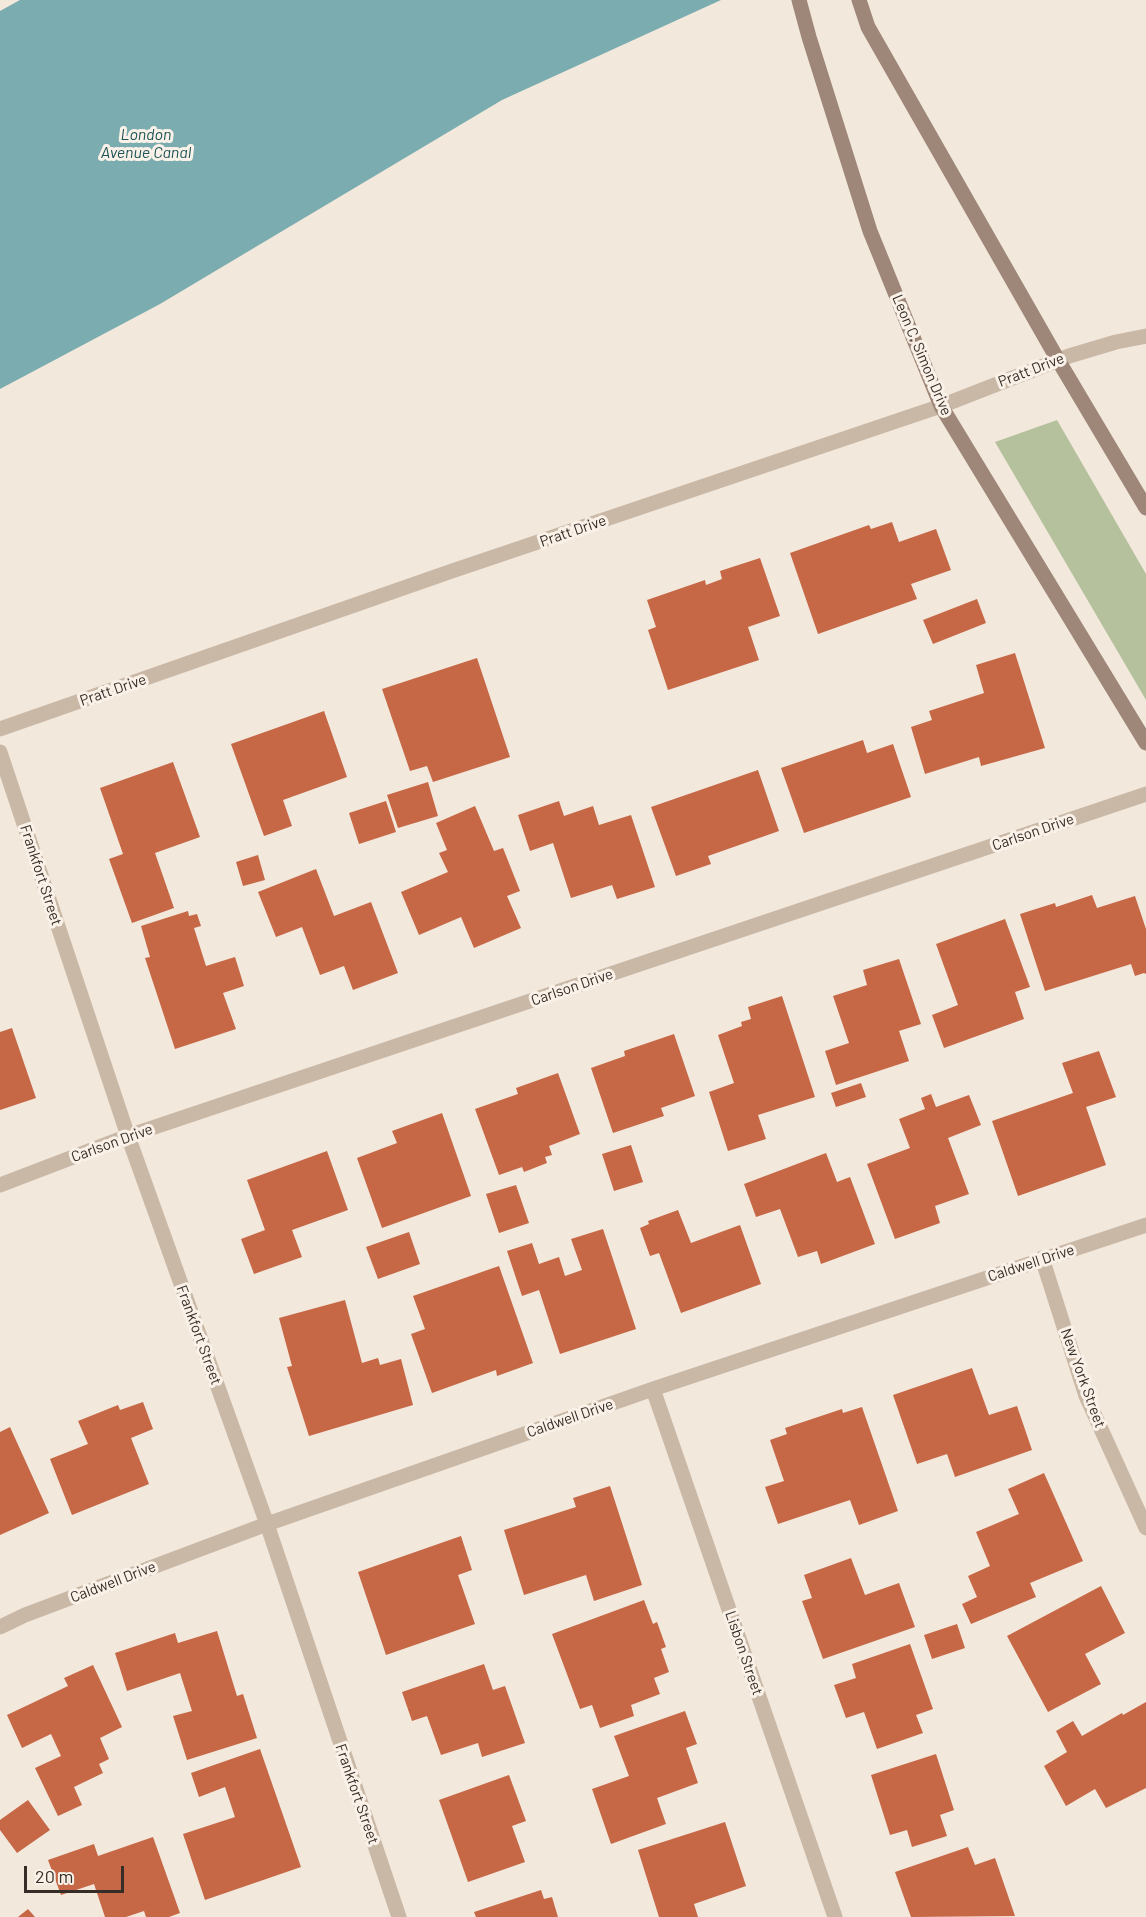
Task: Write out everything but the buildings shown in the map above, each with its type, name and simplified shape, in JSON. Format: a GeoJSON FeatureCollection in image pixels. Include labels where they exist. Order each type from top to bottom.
{"type":"FeatureCollection","features":[{"type":"Feature","properties":{"kind":"main road","name":"Leon C. Simon Drive"},"geometry":{"type":"LineString","coordinates":[[800,0],[809,37],[870,231],[940,406],[1146,743]]}},
{"type":"Feature","properties":{"kind":"main road"},"geometry":{"type":"LineString","coordinates":[[859,0],[868,27],[1058,360],[1146,508]]}},
{"type":"Feature","properties":{"kind":"street","name":"Pratt Drive"},"geometry":{"type":"LineString","coordinates":[[0,729],[452,571],[940,406],[1058,360],[1116,342],[1146,336]]}},
{"type":"Feature","properties":{"kind":"street","name":"Frankfort Street"},"geometry":{"type":"LineString","coordinates":[[0,752],[128,1136],[267,1524],[398,1917]]}},
{"type":"Feature","properties":{"kind":"street","name":"Carlson Drive"},"geometry":{"type":"LineString","coordinates":[[0,1185],[128,1136],[1146,794]]}},
{"type":"Feature","properties":{"kind":"street","name":"Caldwell Drive"},"geometry":{"type":"LineString","coordinates":[[0,1628],[25,1615],[267,1524],[653,1389],[1146,1225]]}},
{"type":"Feature","properties":{"kind":"street","name":"New York Street"},"geometry":{"type":"LineString","coordinates":[[1042,1258],[1086,1396],[1146,1528]]}},
{"type":"Feature","properties":{"kind":"street","name":"Lisbon Street"},"geometry":{"type":"LineString","coordinates":[[653,1389],[835,1917]]}},
{"type":"Feature","properties":{"kind":"green space"},"geometry":{"type":"Polygon","coordinates":[[[1057,420],[1146,574],[1146,700],[995,442],[1057,420]]]}},
{"type":"Feature","properties":{"kind":"water","name":"London Avenue Canal"},"geometry":{"type":"Polygon","coordinates":[[[20,0],[721,0],[502,100],[160,304],[0,389],[0,11],[20,0]]]}}]}
